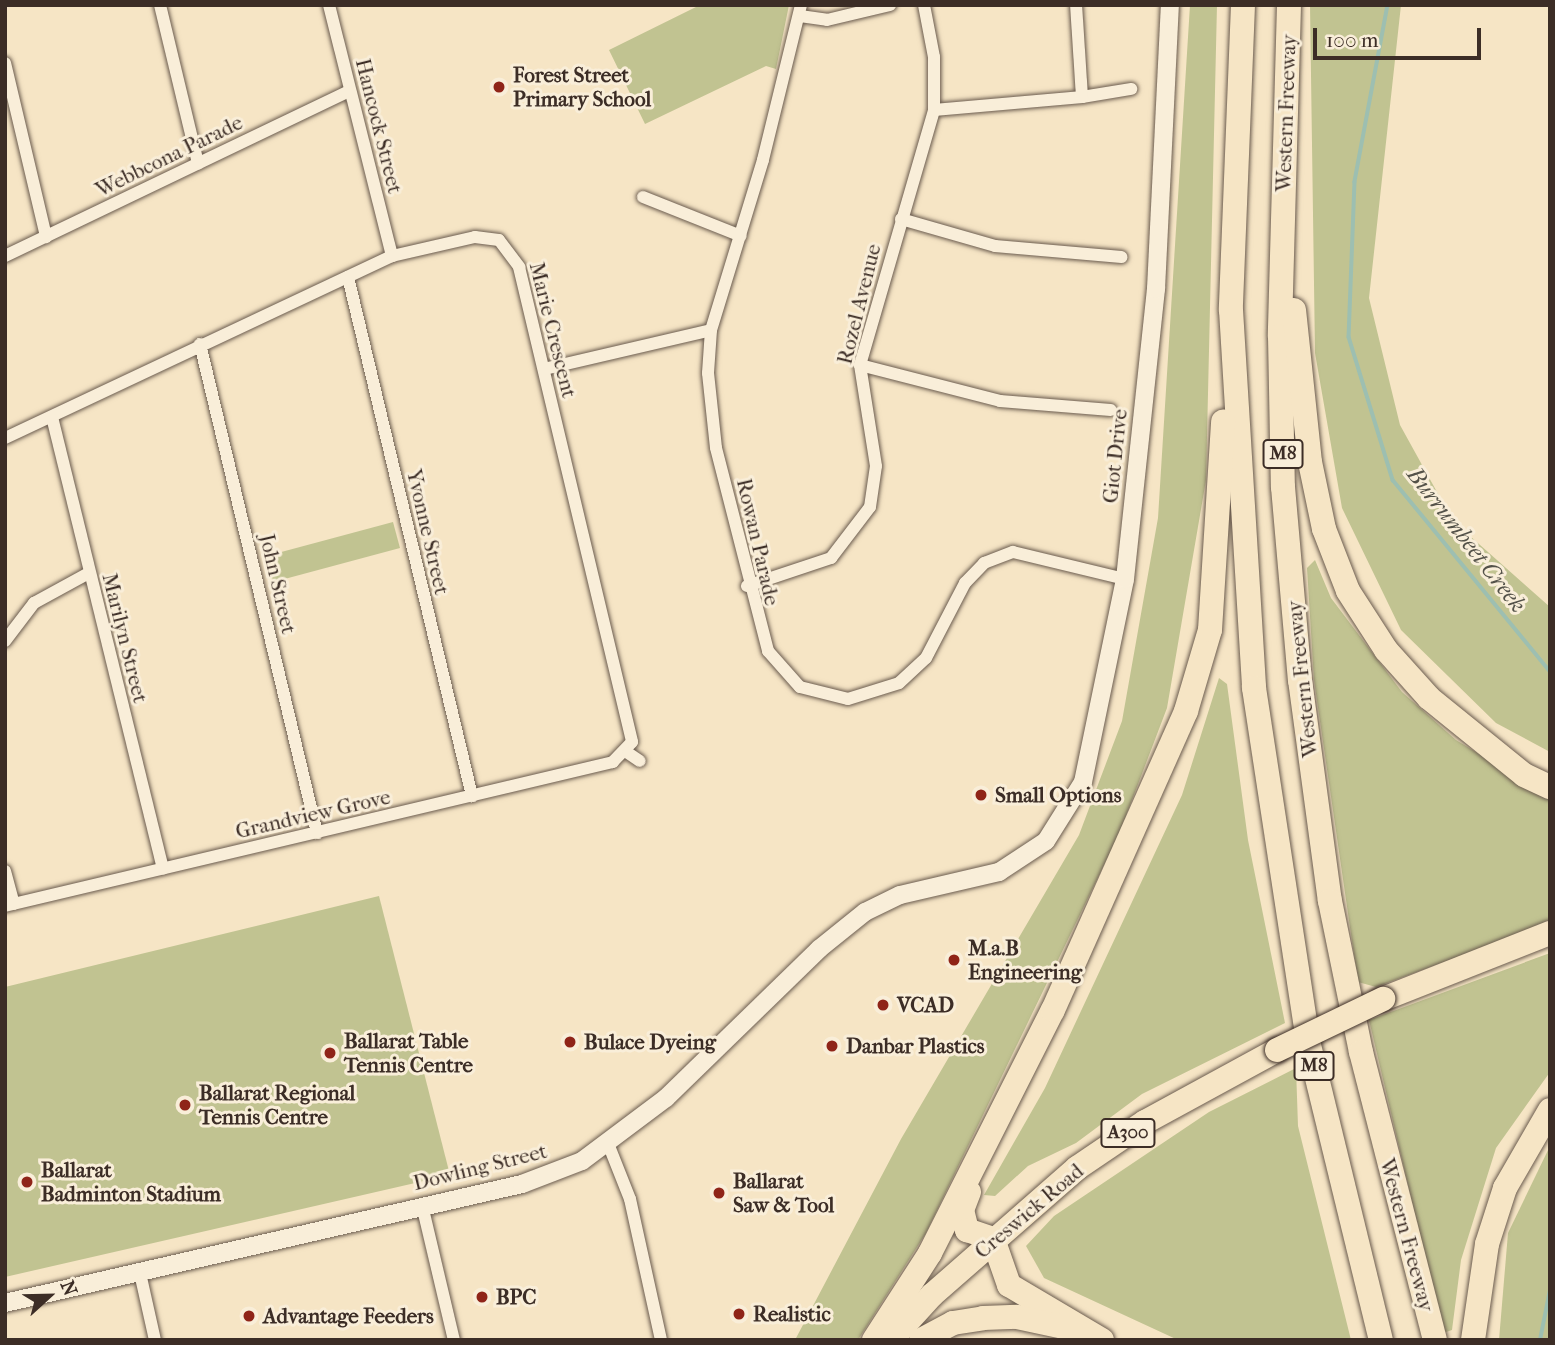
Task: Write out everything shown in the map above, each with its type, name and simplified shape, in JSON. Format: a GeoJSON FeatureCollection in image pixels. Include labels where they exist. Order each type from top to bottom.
{"type":"FeatureCollection","features":[{"type":"Feature","properties":{"kind":"highway","name":"M8"},"geometry":{"type":"LineString","coordinates":[[1243,5],[1231,310],[1243,545],[1265,789],[1308,1041],[1381,1340]]}},
{"type":"Feature","properties":{"kind":"highway","name":"Western Freeway"},"geometry":{"type":"LineString","coordinates":[[1289,5],[1283,187],[1283,487],[1300,680],[1335,926],[1435,1340]]}},
{"type":"Feature","properties":{"kind":"highway"},"geometry":{"type":"LineString","coordinates":[[1283,187],[1310,462],[1324,529],[1348,591],[1385,650],[1429,698],[1524,775],[1550,787]]}},
{"type":"Feature","properties":{"kind":"highway"},"geometry":{"type":"LineString","coordinates":[[874,1340],[930,1253],[994,1129],[1133,838],[1186,711],[1203,653],[1231,310]]}},
{"type":"Feature","properties":{"kind":"highway","name":"Creswick Road"},"geometry":{"type":"LineString","coordinates":[[891,1340],[993,1239],[1145,1122],[1277,1050],[1383,999],[1550,933]]}},
{"type":"Feature","properties":{"kind":"highway","name":"Creswick Road"},"geometry":{"type":"LineString","coordinates":[[1486,958],[1550,945]]}},
{"type":"Feature","properties":{"kind":"highway"},"geometry":{"type":"LineString","coordinates":[[1473,1340],[1487,1244],[1505,1188],[1550,1110]]}},
{"type":"Feature","properties":{"kind":"highway"},"geometry":{"type":"LineString","coordinates":[[994,1129],[962,1210],[971,1235],[993,1239],[1009,1285],[1077,1330]]}},
{"type":"Feature","properties":{"kind":"highway"},"geometry":{"type":"LineString","coordinates":[[921,1340],[953,1323],[983,1318],[1017,1317],[1077,1330],[1102,1340]]}},
{"type":"Feature","properties":{"kind":"street"},"geometry":{"type":"LineString","coordinates":[[160,5],[198,163]]}},
{"type":"Feature","properties":{"kind":"street","name":"Hancock Street"},"geometry":{"type":"LineString","coordinates":[[329,5],[392,257]]}},
{"type":"Feature","properties":{"kind":"street"},"geometry":{"type":"LineString","coordinates":[[801,11],[827,20],[890,5]]}},
{"type":"Feature","properties":{"kind":"street","name":"Rozel Avenue"},"geometry":{"type":"LineString","coordinates":[[747,586],[831,558],[870,507],[876,466],[860,366],[934,110],[934,57],[924,5]]}},
{"type":"Feature","properties":{"kind":"street"},"geometry":{"type":"LineString","coordinates":[[1076,5],[1082,97]]}},
{"type":"Feature","properties":{"kind":"street","name":"Giot Drive"},"geometry":{"type":"LineString","coordinates":[[999,872],[1046,841],[1083,782],[1125,579],[1156,289],[1171,5]]}},
{"type":"Feature","properties":{"kind":"street","name":"Rowan Parade"},"geometry":{"type":"LineString","coordinates":[[801,11],[741,236],[710,330],[716,448],[756,622],[782,672],[818,696],[848,699],[899,683],[926,658],[965,583],[984,563],[1013,552],[1125,579]]}},
{"type":"Feature","properties":{"kind":"street"},"geometry":{"type":"LineString","coordinates":[[5,62],[46,236]]}},
{"type":"Feature","properties":{"kind":"street"},"geometry":{"type":"LineString","coordinates":[[934,110],[1082,97],[1131,89]]}},
{"type":"Feature","properties":{"kind":"street","name":"Webbcona Parade"},"geometry":{"type":"LineString","coordinates":[[5,256],[349,91]]}},
{"type":"Feature","properties":{"kind":"street"},"geometry":{"type":"LineString","coordinates":[[643,197],[741,236]]}},
{"type":"Feature","properties":{"kind":"street"},"geometry":{"type":"LineString","coordinates":[[901,219],[995,246],[1122,257]]}},
{"type":"Feature","properties":{"kind":"street","name":"Marie Crescent"},"geometry":{"type":"LineString","coordinates":[[5,438],[201,344],[392,257],[482,236],[507,246],[519,267],[544,369],[630,732],[628,753]]}},
{"type":"Feature","properties":{"kind":"street","name":"Yvonne Street"},"geometry":{"type":"LineString","coordinates":[[348,277],[471,796]]}},
{"type":"Feature","properties":{"kind":"street"},"geometry":{"type":"LineString","coordinates":[[544,369],[710,330]]}},
{"type":"Feature","properties":{"kind":"street","name":"John Street"},"geometry":{"type":"LineString","coordinates":[[201,344],[317,832]]}},
{"type":"Feature","properties":{"kind":"street"},"geometry":{"type":"LineString","coordinates":[[860,366],[1000,401],[1111,410]]}},
{"type":"Feature","properties":{"kind":"street","name":"Marilyn Street"},"geometry":{"type":"LineString","coordinates":[[52,417],[163,869]]}},
{"type":"Feature","properties":{"kind":"street"},"geometry":{"type":"LineString","coordinates":[[5,642],[34,603],[89,573]]}},
{"type":"Feature","properties":{"kind":"street"},"geometry":{"type":"LineString","coordinates":[[628,753],[640,761]]}},
{"type":"Feature","properties":{"kind":"street","name":"Grandview Grove"},"geometry":{"type":"LineString","coordinates":[[9,905],[471,796],[628,753]]}},
{"type":"Feature","properties":{"kind":"street"},"geometry":{"type":"LineString","coordinates":[[5,871],[9,905]]}},
{"type":"Feature","properties":{"kind":"street","name":"Dowling Street"},"geometry":{"type":"LineString","coordinates":[[5,1303],[522,1184],[609,1146],[865,912],[900,895],[999,872]]}},
{"type":"Feature","properties":{"kind":"street"},"geometry":{"type":"LineString","coordinates":[[609,1146],[626,1185],[661,1340]]}},
{"type":"Feature","properties":{"kind":"street"},"geometry":{"type":"LineString","coordinates":[[422,1205],[454,1340]]}},
{"type":"Feature","properties":{"kind":"street"},"geometry":{"type":"LineString","coordinates":[[140,1273],[156,1340]]}},
{"type":"Feature","properties":{"kind":"green space"},"geometry":{"type":"Polygon","coordinates":[[[700,5],[789,5],[776,69],[766,66],[645,124],[609,50],[700,5]]]}},
{"type":"Feature","properties":{"kind":"green space"},"geometry":{"type":"Polygon","coordinates":[[[1190,5],[1217,5],[1206,480],[1167,708],[1119,834],[926,1233],[858,1340],[795,1340],[901,1139],[1079,835],[1122,721],[1158,518],[1190,5]]]}},
{"type":"Feature","properties":{"kind":"green space"},"geometry":{"type":"Polygon","coordinates":[[[1310,5],[1401,5],[1369,298],[1400,425],[1453,521],[1550,607],[1550,752],[1496,723],[1401,630],[1342,508],[1315,353],[1310,5]]]}},
{"type":"Feature","properties":{"kind":"green space"},"geometry":{"type":"Polygon","coordinates":[[[393,522],[400,548],[272,582],[265,556],[393,522]]]}},
{"type":"Feature","properties":{"kind":"green space"},"geometry":{"type":"Polygon","coordinates":[[[1315,560],[1331,598],[1402,692],[1456,740],[1550,797],[1550,923],[1376,987],[1358,982],[1314,680],[1307,568],[1315,560]]]}},
{"type":"Feature","properties":{"kind":"green space"},"geometry":{"type":"Polygon","coordinates":[[[1219,678],[1227,684],[1248,840],[1285,1023],[1142,1094],[1076,1143],[1028,1166],[995,1196],[984,1195],[1045,1088],[1182,795],[1219,678]]]}},
{"type":"Feature","properties":{"kind":"green space"},"geometry":{"type":"Polygon","coordinates":[[[379,896],[450,1175],[5,1277],[5,987],[379,896]]]}},
{"type":"Feature","properties":{"kind":"green space"},"geometry":{"type":"Polygon","coordinates":[[[1550,953],[1550,1072],[1496,1148],[1461,1260],[1452,1330],[1443,1333],[1369,1020],[1550,953]]]}},
{"type":"Feature","properties":{"kind":"green space"},"geometry":{"type":"Polygon","coordinates":[[[1296,1068],[1298,1126],[1351,1340],[1178,1340],[1044,1278],[1026,1246],[1054,1216],[1209,1112],[1296,1068]]]}},
{"type":"Feature","properties":{"kind":"green space"},"geometry":{"type":"Polygon","coordinates":[[[1550,1146],[1550,1340],[1499,1340],[1508,1233],[1550,1146]]]}},
{"type":"Feature","properties":{"kind":"waterway","name":"Burrumbeet Creek"},"geometry":{"type":"LineString","coordinates":[[1388,5],[1355,182],[1349,337],[1393,480],[1550,671]]}},
{"type":"Feature","properties":{"kind":"waterway","name":"Burrumbeet Creek"},"geometry":{"type":"LineString","coordinates":[[1540,1340],[1550,1290]]}},
{"type":"Feature","properties":{"kind":"place","name":"Forest Street Primary School"},"geometry":{"type":"Point","coordinates":[499,87]}},
{"type":"Feature","properties":{"kind":"place","name":"Small Options"},"geometry":{"type":"Point","coordinates":[981,795]}},
{"type":"Feature","properties":{"kind":"place","name":"M.a.B Engineering"},"geometry":{"type":"Point","coordinates":[954,960]}},
{"type":"Feature","properties":{"kind":"place","name":"VCAD"},"geometry":{"type":"Point","coordinates":[883,1005]}},
{"type":"Feature","properties":{"kind":"place","name":"Bulace Dyeing"},"geometry":{"type":"Point","coordinates":[570,1042]}},
{"type":"Feature","properties":{"kind":"place","name":"Danbar Plastics"},"geometry":{"type":"Point","coordinates":[832,1046]}},
{"type":"Feature","properties":{"kind":"place","name":"Ballarat Table Tennis Centre"},"geometry":{"type":"Point","coordinates":[330,1053]}},
{"type":"Feature","properties":{"kind":"place","name":"Ballarat Regional Tennis Centre"},"geometry":{"type":"Point","coordinates":[185,1105]}},
{"type":"Feature","properties":{"kind":"place","name":"Ballarat Badminton Stadium"},"geometry":{"type":"Point","coordinates":[27,1182]}},
{"type":"Feature","properties":{"kind":"place","name":"Ballarat Saw & Tool"},"geometry":{"type":"Point","coordinates":[719,1193]}},
{"type":"Feature","properties":{"kind":"place","name":"BPC"},"geometry":{"type":"Point","coordinates":[482,1297]}},
{"type":"Feature","properties":{"kind":"place","name":"Realistic"},"geometry":{"type":"Point","coordinates":[739,1314]}},
{"type":"Feature","properties":{"kind":"place","name":"Advantage Feeders"},"geometry":{"type":"Point","coordinates":[249,1316]}}]}
